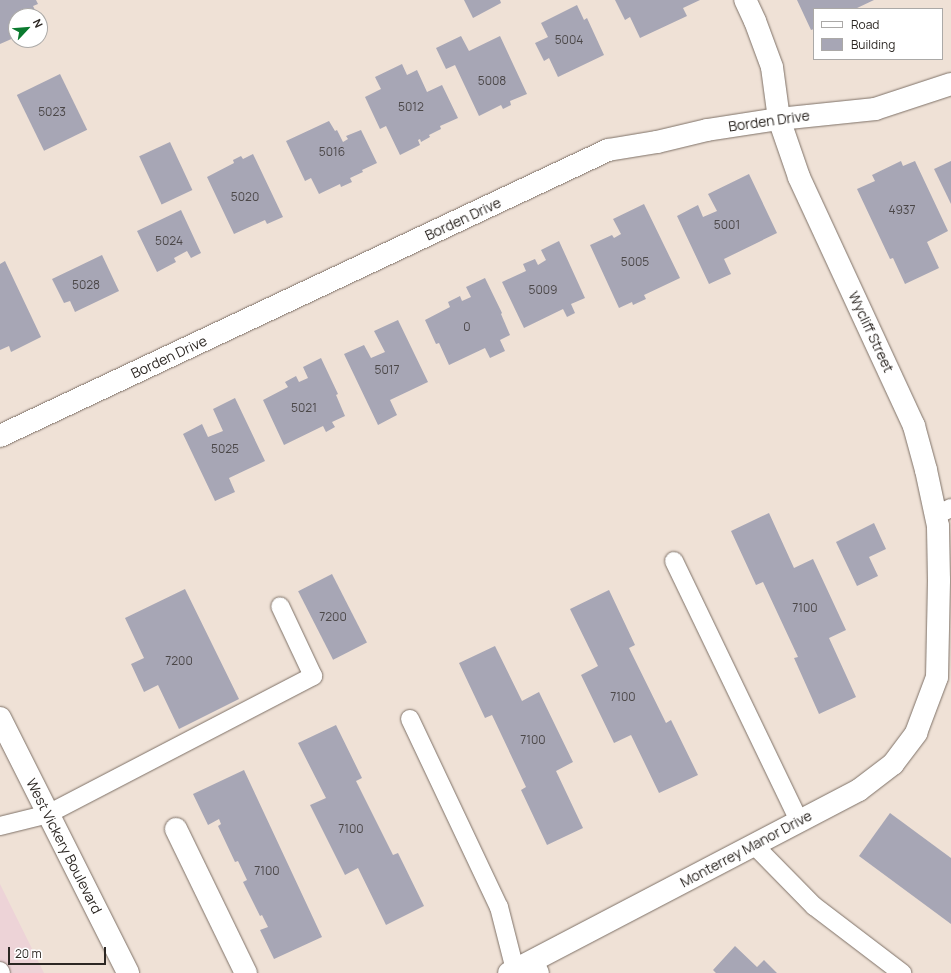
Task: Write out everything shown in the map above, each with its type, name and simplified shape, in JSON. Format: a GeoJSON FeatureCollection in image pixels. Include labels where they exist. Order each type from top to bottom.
{"type":"FeatureCollection","features":[{"type":"Feature","properties":{"kind":"street","name":"Wycliff Street"},"geometry":{"type":"LineString","coordinates":[[745,0],[755,21],[772,67],[779,119],[799,177],[914,426],[926,470],[943,511],[938,526],[939,580],[937,677]]}},
{"type":"Feature","properties":{"kind":"street","name":"Borden Drive"},"geometry":{"type":"LineString","coordinates":[[0,436],[608,150],[656,142],[708,130],[779,119],[875,109],[951,84]]}},
{"type":"Feature","properties":{"kind":"street","name":"Monterrey Manor Drive"},"geometry":{"type":"LineString","coordinates":[[512,971],[537,967],[754,845],[859,790],[893,764],[916,733],[937,677]]}},
{"type":"Feature","properties":{"kind":"street","name":"West Vickery Boulevard"},"geometry":{"type":"LineString","coordinates":[[0,718],[128,973]]}},
{"type":"Feature","properties":{"kind":"street"},"geometry":{"type":"LineString","coordinates":[[176,829],[246,973]]}},
{"type":"Feature","properties":{"kind":"lane"},"geometry":{"type":"LineString","coordinates":[[674,561],[798,821]]}},
{"type":"Feature","properties":{"kind":"lane"},"geometry":{"type":"LineString","coordinates":[[0,826],[48,814],[312,676],[280,606]]}},
{"type":"Feature","properties":{"kind":"lane"},"geometry":{"type":"LineString","coordinates":[[410,719],[499,908],[512,971]]}},
{"type":"Feature","properties":{"kind":"lane"},"geometry":{"type":"LineString","coordinates":[[754,845],[814,906],[902,973]]}},
{"type":"Feature","properties":{"kind":"shaded area"},"geometry":{"type":"Polygon","coordinates":[[[0,884],[44,973],[0,973],[0,884]]]}},
{"type":"Feature","properties":{"kind":"building"},"geometry":{"type":"Polygon","coordinates":[[[0,0],[36,0],[38,4],[33,6],[34,8],[8,8],[8,40],[0,44],[0,0]]]}},
{"type":"Feature","properties":{"kind":"building"},"geometry":{"type":"Polygon","coordinates":[[[464,0],[500,0],[501,3],[473,18],[464,0]]]}},
{"type":"Feature","properties":{"kind":"building"},"geometry":{"type":"Polygon","coordinates":[[[615,0],[700,0],[683,8],[687,16],[640,38],[630,17],[625,20],[615,0]]]}},
{"type":"Feature","properties":{"kind":"building"},"geometry":{"type":"Polygon","coordinates":[[[797,0],[874,0],[857,8],[813,8],[813,29],[811,30],[797,0]]]}},
{"type":"Feature","properties":{"kind":"building"},"geometry":{"type":"Polygon","coordinates":[[[577,5],[584,20],[587,18],[604,55],[558,77],[549,58],[544,61],[535,43],[548,37],[541,23],[577,5]]]}},
{"type":"Feature","properties":{"kind":"building"},"geometry":{"type":"Polygon","coordinates":[[[461,36],[469,51],[500,36],[527,94],[510,101],[511,105],[503,109],[501,105],[479,116],[455,65],[446,69],[436,48],[461,36]]]}},
{"type":"Feature","properties":{"kind":"building"},"geometry":{"type":"Polygon","coordinates":[[[402,64],[407,75],[417,70],[427,92],[442,85],[458,118],[440,126],[441,129],[429,135],[430,137],[421,142],[420,139],[418,140],[420,145],[400,155],[386,126],[380,129],[365,97],[381,89],[375,77],[402,64]]]}},
{"type":"Feature","properties":{"kind":"building"},"geometry":{"type":"Polygon","coordinates":[[[60,74],[87,130],[44,151],[17,95],[60,74]]]}},
{"type":"Feature","properties":{"kind":"building"},"geometry":{"type":"Polygon","coordinates":[[[329,121],[335,131],[337,130],[343,142],[348,139],[346,136],[361,130],[377,163],[350,178],[352,182],[341,187],[340,184],[319,194],[311,178],[305,181],[286,141],[329,121]]]}},
{"type":"Feature","properties":{"kind":"building"},"geometry":{"type":"Polygon","coordinates":[[[170,142],[192,190],[162,204],[139,156],[170,142]]]}},
{"type":"Feature","properties":{"kind":"building"},"geometry":{"type":"Polygon","coordinates":[[[253,154],[283,217],[267,224],[265,220],[234,234],[207,177],[234,163],[233,160],[241,156],[243,159],[253,154]]]}},
{"type":"Feature","properties":{"kind":"building"},"geometry":{"type":"Polygon","coordinates":[[[901,161],[903,166],[915,161],[948,231],[927,242],[939,268],[905,284],[893,258],[890,259],[857,189],[875,181],[872,175],[901,161]]]}},
{"type":"Feature","properties":{"kind":"building"},"geometry":{"type":"Polygon","coordinates":[[[951,161],[951,204],[934,169],[951,161]]]}},
{"type":"Feature","properties":{"kind":"building"},"geometry":{"type":"Polygon","coordinates":[[[749,174],[777,233],[724,259],[731,274],[709,284],[677,216],[698,205],[703,217],[717,211],[708,194],[749,174]]]}},
{"type":"Feature","properties":{"kind":"building"},"geometry":{"type":"Polygon","coordinates":[[[644,204],[680,278],[644,295],[646,299],[633,305],[632,302],[619,308],[590,245],[612,235],[614,238],[621,234],[613,219],[644,204]]]}},
{"type":"Feature","properties":{"kind":"building"},"geometry":{"type":"Polygon","coordinates":[[[181,210],[201,253],[191,258],[187,251],[174,258],[176,262],[157,272],[137,231],[181,210]]]}},
{"type":"Feature","properties":{"kind":"building"},"geometry":{"type":"Polygon","coordinates":[[[559,241],[585,298],[571,304],[575,313],[567,317],[563,309],[524,328],[502,282],[526,271],[523,264],[535,259],[538,265],[546,260],[541,250],[559,241]]]}},
{"type":"Feature","properties":{"kind":"building"},"geometry":{"type":"Polygon","coordinates":[[[102,255],[119,291],[75,312],[70,301],[64,303],[52,279],[102,255]]]}},
{"type":"Feature","properties":{"kind":"building"},"geometry":{"type":"Polygon","coordinates":[[[5,261],[41,337],[11,352],[9,346],[0,350],[0,264],[5,261]]]}},
{"type":"Feature","properties":{"kind":"building"},"geometry":{"type":"Polygon","coordinates":[[[485,278],[502,313],[501,314],[510,335],[500,340],[505,351],[490,358],[485,348],[449,365],[439,343],[436,344],[425,320],[450,307],[448,302],[460,296],[462,301],[471,297],[466,287],[485,278]]]}},
{"type":"Feature","properties":{"kind":"building"},"geometry":{"type":"Polygon","coordinates":[[[398,320],[428,382],[390,400],[397,415],[378,425],[344,354],[364,345],[371,358],[385,352],[374,331],[398,320]]]}},
{"type":"Feature","properties":{"kind":"building"},"geometry":{"type":"Polygon","coordinates":[[[321,358],[338,394],[336,395],[345,416],[332,422],[335,427],[326,432],[323,426],[284,445],[263,400],[288,387],[285,382],[296,376],[299,382],[308,378],[303,367],[321,358]]]}},
{"type":"Feature","properties":{"kind":"building"},"geometry":{"type":"Polygon","coordinates":[[[235,398],[265,461],[229,478],[235,492],[215,501],[183,434],[202,424],[208,437],[223,431],[213,409],[235,398]]]}},
{"type":"Feature","properties":{"kind":"building"},"geometry":{"type":"Polygon","coordinates":[[[769,513],[794,568],[813,559],[846,630],[829,638],[856,697],[819,714],[794,658],[798,657],[763,582],[756,585],[731,531],[769,513]]]}},
{"type":"Feature","properties":{"kind":"building"},"geometry":{"type":"Polygon","coordinates":[[[874,523],[886,549],[869,557],[878,576],[857,586],[836,542],[874,523]]]}},
{"type":"Feature","properties":{"kind":"building"},"geometry":{"type":"Polygon","coordinates":[[[332,574],[367,643],[333,660],[298,591],[332,574]]]}},
{"type":"Feature","properties":{"kind":"building"},"geometry":{"type":"Polygon","coordinates":[[[185,589],[239,699],[179,729],[158,685],[144,692],[131,664],[144,658],[125,618],[185,589]]]}},
{"type":"Feature","properties":{"kind":"building"},"geometry":{"type":"Polygon","coordinates":[[[609,590],[635,645],[629,648],[666,723],[671,720],[698,775],[659,793],[631,735],[614,743],[581,675],[598,666],[570,609],[609,590]]]}},
{"type":"Feature","properties":{"kind":"building"},"geometry":{"type":"Polygon","coordinates":[[[495,646],[522,701],[539,692],[573,762],[556,771],[583,828],[547,845],[521,790],[526,787],[492,715],[485,718],[459,663],[495,646]]]}},
{"type":"Feature","properties":{"kind":"building"},"geometry":{"type":"Polygon","coordinates":[[[336,725],[362,778],[356,781],[393,855],[398,853],[424,906],[386,925],[358,868],[345,875],[310,805],[326,798],[298,743],[336,725]]]}},
{"type":"Feature","properties":{"kind":"building"},"geometry":{"type":"Polygon","coordinates":[[[244,770],[322,937],[274,959],[260,930],[268,927],[262,915],[260,916],[243,882],[247,880],[238,861],[235,862],[218,826],[221,824],[219,819],[208,825],[193,794],[244,770]]]}},
{"type":"Feature","properties":{"kind":"building"},"geometry":{"type":"Polygon","coordinates":[[[890,813],[951,858],[951,924],[859,856],[890,813]]]}},
{"type":"Feature","properties":{"kind":"building"},"geometry":{"type":"Polygon","coordinates":[[[735,946],[757,967],[764,960],[777,973],[716,973],[713,970],[735,946]]]}}]}
